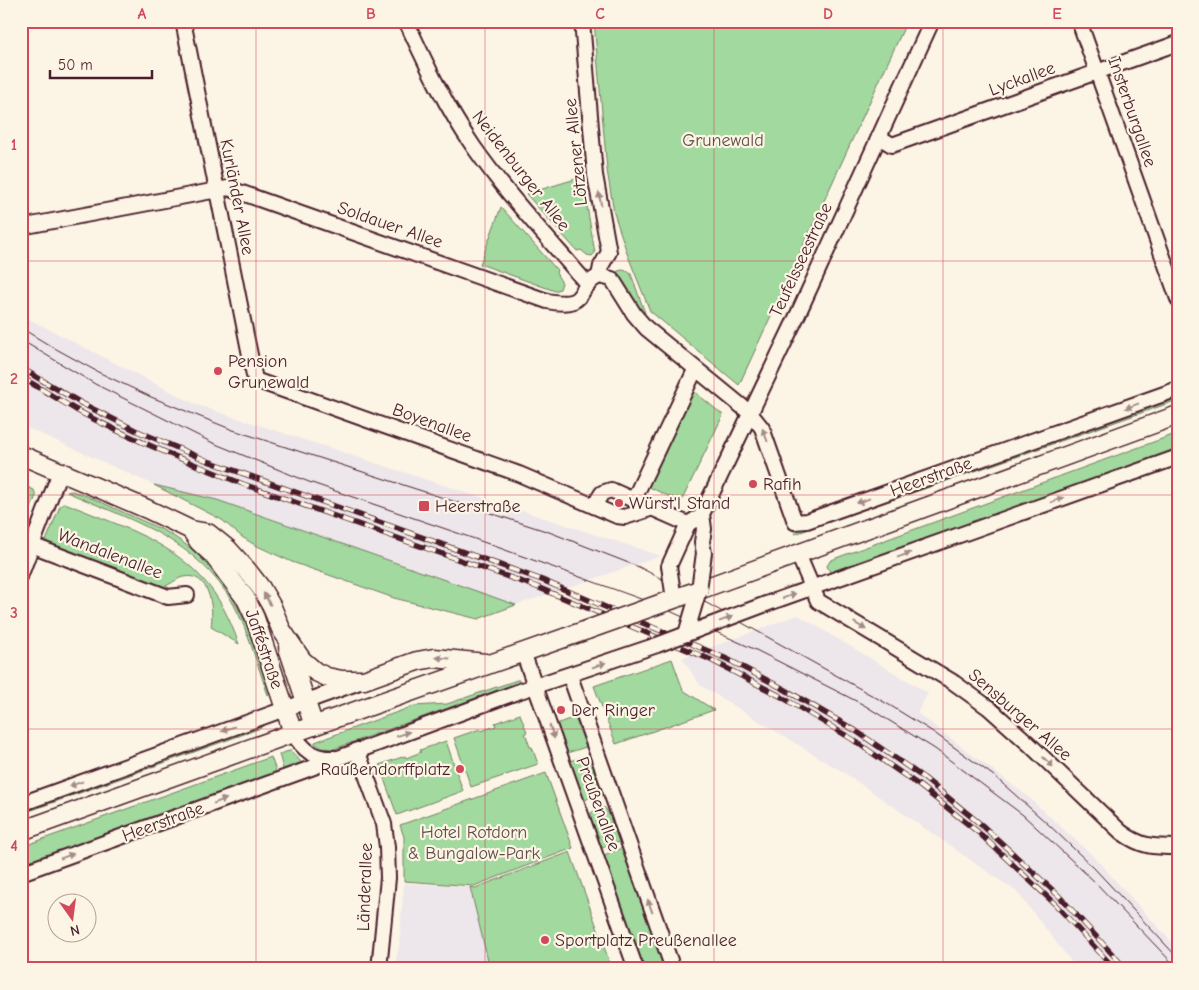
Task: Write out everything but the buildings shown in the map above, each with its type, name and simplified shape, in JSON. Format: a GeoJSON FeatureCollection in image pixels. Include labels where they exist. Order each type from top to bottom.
{"type":"FeatureCollection","features":[{"type":"Feature","properties":{"kind":"main road","name":"Heerstraße"},"geometry":{"type":"LineString","coordinates":[[21,831],[674,599],[700,583],[719,583],[1178,415]]}},
{"type":"Feature","properties":{"kind":"main road","name":"Jafféstraße"},"geometry":{"type":"LineString","coordinates":[[21,455],[191,530],[208,533],[228,549],[247,570],[268,601],[281,629],[314,726]]}},
{"type":"Feature","properties":{"kind":"main road","name":"Jafféstraße"},"geometry":{"type":"LineString","coordinates":[[191,530],[199,542],[213,555],[246,599],[255,618],[293,733]]}},
{"type":"Feature","properties":{"kind":"main road","name":"Jafféstraße"},"geometry":{"type":"LineString","coordinates":[[281,629],[302,660],[316,672],[327,677],[342,680],[364,680]]}},
{"type":"Feature","properties":{"kind":"main road","name":"Heerstraße"},"geometry":{"type":"LineString","coordinates":[[364,680],[417,661],[434,658],[492,663]]}},
{"type":"Feature","properties":{"kind":"street","name":"Kurländer Allee"},"geometry":{"type":"LineString","coordinates":[[183,21],[255,380]]}},
{"type":"Feature","properties":{"kind":"street","name":"Neidenburger Allee"},"geometry":{"type":"LineString","coordinates":[[406,21],[432,78],[473,146],[516,201],[594,280]]}},
{"type":"Feature","properties":{"kind":"street","name":"Lötzener Allee"},"geometry":{"type":"LineString","coordinates":[[582,21],[595,175],[609,252],[594,280]]}},
{"type":"Feature","properties":{"kind":"street","name":"Teufelsseestraße"},"geometry":{"type":"LineString","coordinates":[[688,524],[702,514],[932,21]]}},
{"type":"Feature","properties":{"kind":"street","name":"Insterburgallee"},"geometry":{"type":"LineString","coordinates":[[1080,21],[1178,300]]}},
{"type":"Feature","properties":{"kind":"street","name":"Lyckallee"},"geometry":{"type":"LineString","coordinates":[[879,137],[892,144],[1178,42]]}},
{"type":"Feature","properties":{"kind":"street","name":"Soldauer Allee"},"geometry":{"type":"LineString","coordinates":[[21,227],[228,188],[547,301],[562,304],[574,301],[579,298],[594,280]]}},
{"type":"Feature","properties":{"kind":"street"},"geometry":{"type":"LineString","coordinates":[[594,280],[612,280],[634,314],[646,328],[695,370],[750,413]]}},
{"type":"Feature","properties":{"kind":"street"},"geometry":{"type":"LineString","coordinates":[[634,499],[695,370]]}},
{"type":"Feature","properties":{"kind":"street","name":"Boyenallee"},"geometry":{"type":"LineString","coordinates":[[255,380],[519,474],[617,516],[625,517],[653,508]]}},
{"type":"Feature","properties":{"kind":"street","name":"Heerstraße"},"geometry":{"type":"LineString","coordinates":[[750,413],[762,428],[795,522],[800,522],[1178,389]]}},
{"type":"Feature","properties":{"kind":"street","name":"Heerstraße"},"geometry":{"type":"LineString","coordinates":[[21,873],[310,769],[357,750],[657,645],[812,587],[1178,457]]}},
{"type":"Feature","properties":{"kind":"street"},"geometry":{"type":"LineString","coordinates":[[21,574],[27,543],[60,472]]}},
{"type":"Feature","properties":{"kind":"street"},"geometry":{"type":"LineString","coordinates":[[594,506],[602,493],[606,490],[611,490],[688,524],[669,566],[674,599]]}},
{"type":"Feature","properties":{"kind":"street","name":"Teufelsseestraße"},"geometry":{"type":"LineString","coordinates":[[686,634],[700,583],[704,553],[702,514]]}},
{"type":"Feature","properties":{"kind":"street","name":"Wandalenallee"},"geometry":{"type":"LineString","coordinates":[[27,543],[168,597],[187,595]]}},
{"type":"Feature","properties":{"kind":"street"},"geometry":{"type":"LineString","coordinates":[[798,554],[812,587]]}},
{"type":"Feature","properties":{"kind":"street","name":"Sensburger Allee"},"geometry":{"type":"LineString","coordinates":[[812,587],[818,602],[953,682],[989,708],[1121,832],[1132,840],[1146,846],[1178,847]]}},
{"type":"Feature","properties":{"kind":"street","name":"Preußenallee"},"geometry":{"type":"LineString","coordinates":[[523,652],[636,969]]}},
{"type":"Feature","properties":{"kind":"street","name":"Preußenallee"},"geometry":{"type":"LineString","coordinates":[[570,676],[673,969]]}},
{"type":"Feature","properties":{"kind":"street","name":"Heerstraße"},"geometry":{"type":"LineString","coordinates":[[21,804],[364,680]]}},
{"type":"Feature","properties":{"kind":"street","name":"Jafféstraße"},"geometry":{"type":"LineString","coordinates":[[293,733],[307,752],[318,757],[335,758]]}},
{"type":"Feature","properties":{"kind":"street","name":"Länderallee"},"geometry":{"type":"LineString","coordinates":[[357,750],[384,824],[387,847],[388,878],[379,969]]}},
{"type":"Feature","properties":{"kind":"shaded area"},"geometry":{"type":"Polygon","coordinates":[[[21,315],[197,405],[661,556],[516,605],[217,500],[154,485],[21,425],[21,315]]]}},
{"type":"Feature","properties":{"kind":"shaded area"},"geometry":{"type":"Polygon","coordinates":[[[798,615],[928,693],[917,713],[1027,796],[1092,855],[1178,949],[1178,969],[1077,969],[1017,892],[846,774],[700,685],[682,658],[798,615]]]}},
{"type":"Feature","properties":{"kind":"shaded area"},"geometry":{"type":"Polygon","coordinates":[[[404,883],[470,887],[490,969],[394,969],[399,947],[404,883]]]}},
{"type":"Feature","properties":{"kind":"green space","name":"Grunewald"},"geometry":{"type":"Polygon","coordinates":[[[594,21],[907,21],[739,385],[650,311],[628,256],[614,213],[607,170],[594,21]]]}},
{"type":"Feature","properties":{"kind":"green space"},"geometry":{"type":"Polygon","coordinates":[[[582,177],[595,253],[592,256],[587,255],[581,250],[577,251],[526,194],[582,177]]]}},
{"type":"Feature","properties":{"kind":"green space"},"geometry":{"type":"Polygon","coordinates":[[[501,207],[557,270],[556,273],[562,283],[560,289],[555,291],[480,264],[501,207]]]}},
{"type":"Feature","properties":{"kind":"green space"},"geometry":{"type":"Polygon","coordinates":[[[622,270],[631,274],[645,313],[643,317],[624,283],[616,274],[622,270]]]}},
{"type":"Feature","properties":{"kind":"green space"},"geometry":{"type":"Polygon","coordinates":[[[690,388],[723,415],[681,502],[645,485],[690,388]]]}},
{"type":"Feature","properties":{"kind":"green space"},"geometry":{"type":"Polygon","coordinates":[[[1178,396],[1178,400],[795,534],[792,526],[1178,396]]]}},
{"type":"Feature","properties":{"kind":"green space"},"geometry":{"type":"Polygon","coordinates":[[[1178,433],[1178,451],[831,574],[827,566],[830,561],[836,558],[1178,433]]]}},
{"type":"Feature","properties":{"kind":"green space"},"geometry":{"type":"Polygon","coordinates":[[[21,484],[34,490],[36,496],[21,531],[21,484]]]}},
{"type":"Feature","properties":{"kind":"green space"},"geometry":{"type":"Polygon","coordinates":[[[154,485],[217,500],[516,605],[478,619],[394,598],[292,562],[255,545],[222,520],[154,485]]]}},
{"type":"Feature","properties":{"kind":"green space"},"geometry":{"type":"Polygon","coordinates":[[[72,491],[95,499],[165,531],[192,549],[209,566],[224,584],[246,624],[270,693],[268,695],[239,616],[219,582],[182,548],[161,535],[139,523],[67,492],[72,491]]]}},
{"type":"Feature","properties":{"kind":"green space"},"geometry":{"type":"Polygon","coordinates":[[[65,503],[138,533],[156,542],[188,564],[208,585],[219,601],[239,644],[211,627],[211,602],[205,585],[199,580],[192,577],[183,577],[161,587],[52,546],[46,541],[60,506],[65,503]]]}},
{"type":"Feature","properties":{"kind":"green space"},"geometry":{"type":"Polygon","coordinates":[[[672,659],[683,690],[714,710],[616,744],[594,686],[672,659]]]}},
{"type":"Feature","properties":{"kind":"green space"},"geometry":{"type":"Polygon","coordinates":[[[519,680],[518,683],[334,749],[322,748],[315,744],[315,742],[414,706],[447,704],[519,680]]]}},
{"type":"Feature","properties":{"kind":"green space"},"geometry":{"type":"Polygon","coordinates":[[[520,714],[530,747],[532,747],[538,764],[471,787],[454,738],[480,729],[481,731],[496,726],[495,723],[520,714]]]}},
{"type":"Feature","properties":{"kind":"green space"},"geometry":{"type":"Polygon","coordinates":[[[575,717],[586,747],[567,753],[556,724],[575,717]]]}},
{"type":"Feature","properties":{"kind":"green space"},"geometry":{"type":"Polygon","coordinates":[[[259,724],[261,728],[21,814],[21,809],[259,724]]]}},
{"type":"Feature","properties":{"kind":"green space"},"geometry":{"type":"Polygon","coordinates":[[[446,741],[463,791],[397,815],[379,765],[405,756],[406,758],[421,752],[420,750],[446,741]]]}},
{"type":"Feature","properties":{"kind":"green space"},"geometry":{"type":"Polygon","coordinates":[[[289,751],[302,765],[284,772],[279,754],[289,751]]]}},
{"type":"Feature","properties":{"kind":"green space"},"geometry":{"type":"Polygon","coordinates":[[[589,755],[603,794],[593,795],[584,801],[570,761],[589,755]]]}},
{"type":"Feature","properties":{"kind":"green space"},"geometry":{"type":"Polygon","coordinates":[[[271,757],[277,774],[21,866],[21,847],[271,757]]]}},
{"type":"Feature","properties":{"kind":"green space","name":"Hotel Rotdorn & Bungalow-Park"},"geometry":{"type":"Polygon","coordinates":[[[546,773],[573,848],[474,886],[404,881],[404,837],[400,825],[546,773]]]}},
{"type":"Feature","properties":{"kind":"green space"},"geometry":{"type":"Polygon","coordinates":[[[600,807],[605,808],[608,812],[619,842],[602,848],[591,818],[591,813],[600,807]]]}},
{"type":"Feature","properties":{"kind":"green space"},"geometry":{"type":"Polygon","coordinates":[[[622,848],[665,969],[643,969],[604,855],[622,848]]]}},
{"type":"Feature","properties":{"kind":"green space"},"geometry":{"type":"Polygon","coordinates":[[[570,852],[612,969],[490,969],[470,887],[475,888],[570,852]]]}},
{"type":"Feature","properties":{"kind":"tram line"},"geometry":{"type":"LineString","coordinates":[[21,328],[98,372],[151,397],[233,430],[549,532],[639,567],[694,596],[891,706],[933,732],[994,776],[1094,868],[1178,958]]}},
{"type":"Feature","properties":{"kind":"tram line"},"geometry":{"type":"LineString","coordinates":[[21,340],[95,384],[213,443],[309,482],[652,603],[756,650],[864,705],[935,749],[1023,815],[1095,882],[1178,969]]}},
{"type":"Feature","properties":{"kind":"railway"},"geometry":{"type":"LineString","coordinates":[[21,368],[81,403],[135,430],[208,461],[542,580],[727,659],[784,689],[856,731],[924,778],[984,827],[1059,896],[1126,969]]}},
{"type":"Feature","properties":{"kind":"railway"},"geometry":{"type":"LineString","coordinates":[[21,377],[78,411],[181,459],[243,484],[537,587],[709,659],[780,696],[852,739],[920,786],[978,832],[1055,904],[1115,969]]}},
{"type":"Feature","properties":{"kind":"place","name":"Pension Grunewald"},"geometry":{"type":"Point","coordinates":[218,371]}},
{"type":"Feature","properties":{"kind":"place","name":"Rafih"},"geometry":{"type":"Point","coordinates":[753,484]}},
{"type":"Feature","properties":{"kind":"place","name":"Würst'l Stand"},"geometry":{"type":"Point","coordinates":[619,503]}},
{"type":"Feature","properties":{"kind":"place","name":"Heerstraße"},"geometry":{"type":"Point","coordinates":[424,506]}},
{"type":"Feature","properties":{"kind":"place","name":"Der Ringer"},"geometry":{"type":"Point","coordinates":[561,710]}},
{"type":"Feature","properties":{"kind":"place","name":"Raußendorffplatz"},"geometry":{"type":"Point","coordinates":[460,769]}},
{"type":"Feature","properties":{"kind":"place","name":"Sportplatz Preußenallee"},"geometry":{"type":"Point","coordinates":[545,940]}}]}
